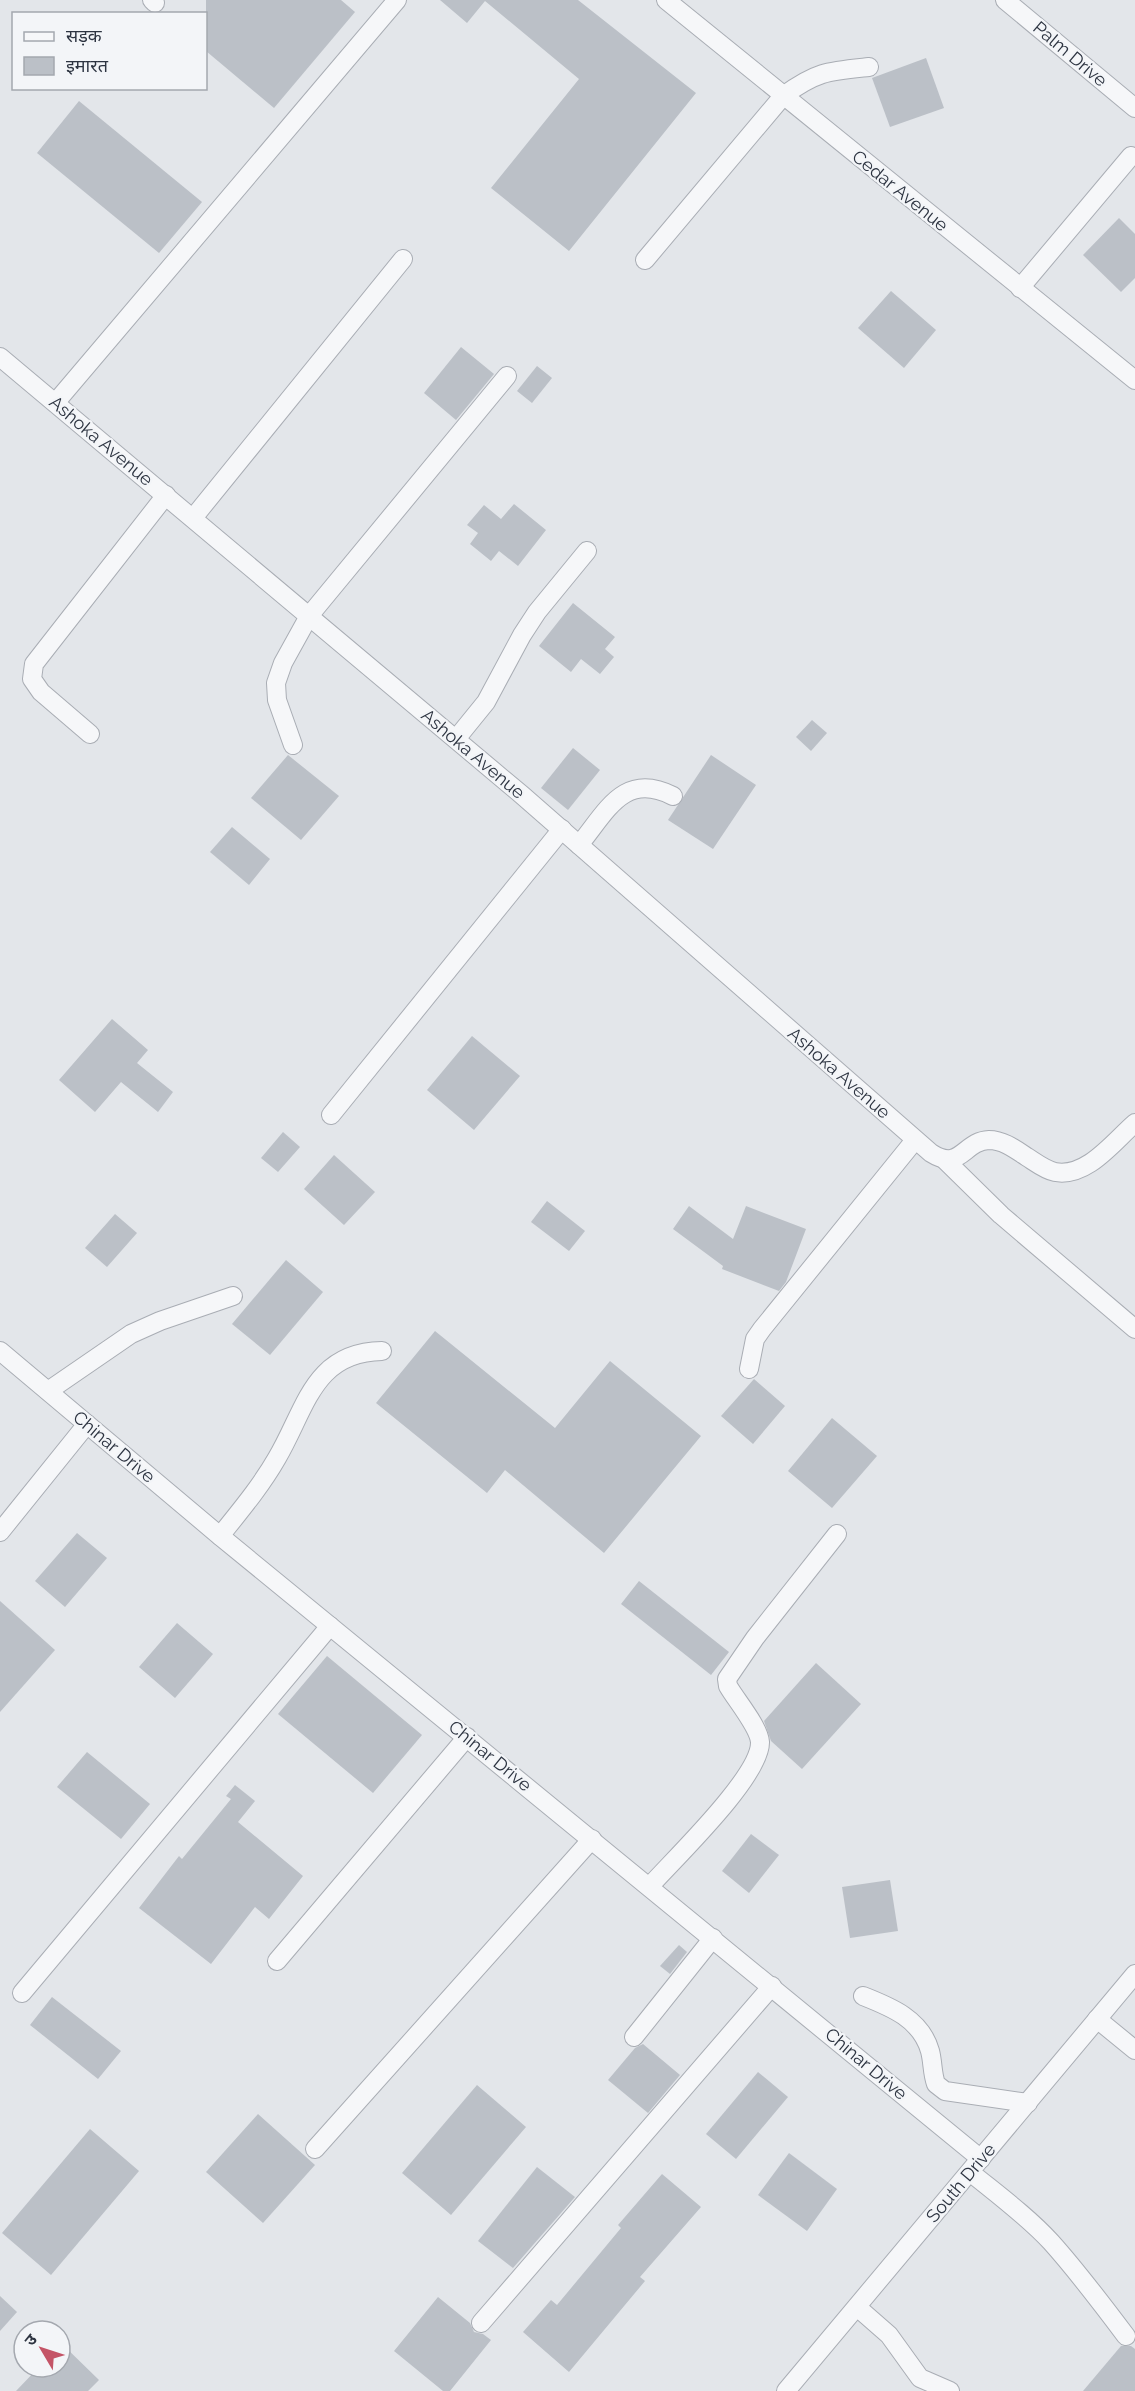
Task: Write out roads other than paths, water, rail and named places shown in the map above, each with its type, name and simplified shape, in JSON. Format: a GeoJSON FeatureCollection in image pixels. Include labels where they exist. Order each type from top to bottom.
{"type":"FeatureCollection","features":[{"type":"Feature","properties":{"kind":"street"},"geometry":{"type":"LineString","coordinates":[[56,402],[397,0]]}},
{"type":"Feature","properties":{"kind":"street","name":"Cedar Avenue"},"geometry":{"type":"LineString","coordinates":[[666,0],[1135,380]]}},
{"type":"Feature","properties":{"kind":"street","name":"Palm Drive"},"geometry":{"type":"LineString","coordinates":[[1005,0],[1135,108]]}},
{"type":"Feature","properties":{"kind":"street"},"geometry":{"type":"LineString","coordinates":[[645,260],[783,96],[820,73],[869,67]]}},
{"type":"Feature","properties":{"kind":"street"},"geometry":{"type":"LineString","coordinates":[[1020,288],[1131,156]]}},
{"type":"Feature","properties":{"kind":"street"},"geometry":{"type":"LineString","coordinates":[[193,518],[403,260]]}},
{"type":"Feature","properties":{"kind":"street","name":"Ashoka Avenue"},"geometry":{"type":"LineString","coordinates":[[0,357],[562,829],[915,1140],[942,1159],[1001,1215],[1135,1329]]}},
{"type":"Feature","properties":{"kind":"street"},"geometry":{"type":"LineString","coordinates":[[293,745],[277,700],[276,683],[283,663],[309,616],[507,376]]}},
{"type":"Feature","properties":{"kind":"street"},"geometry":{"type":"LineString","coordinates":[[90,734],[41,692],[32,679],[33,664],[166,495]]}},
{"type":"Feature","properties":{"kind":"street"},"geometry":{"type":"LineString","coordinates":[[456,739],[486,702],[537,612],[587,551]]}},
{"type":"Feature","properties":{"kind":"street"},"geometry":{"type":"LineString","coordinates":[[579,845],[613,804],[634,788],[649,786],[673,796]]}},
{"type":"Feature","properties":{"kind":"street"},"geometry":{"type":"LineString","coordinates":[[331,1115],[562,829]]}},
{"type":"Feature","properties":{"kind":"street"},"geometry":{"type":"LineString","coordinates":[[942,1159],[958,1157],[977,1143],[991,1140],[1013,1148],[1055,1172],[1069,1172],[1084,1167],[1102,1154],[1135,1123]]}},
{"type":"Feature","properties":{"kind":"street"},"geometry":{"type":"LineString","coordinates":[[749,1369],[755,1339],[762,1329],[915,1140]]}},
{"type":"Feature","properties":{"kind":"street"},"geometry":{"type":"LineString","coordinates":[[48,1391],[131,1335],[160,1320],[233,1296]]}},
{"type":"Feature","properties":{"kind":"street","name":"Chinar Drive"},"geometry":{"type":"LineString","coordinates":[[0,1351],[220,1536],[772,1986],[976,2166],[1050,2241],[1085,2281],[1126,2336]]}},
{"type":"Feature","properties":{"kind":"street"},"geometry":{"type":"LineString","coordinates":[[220,1536],[265,1479],[279,1456],[302,1406],[316,1385],[332,1367],[352,1354],[382,1351]]}},
{"type":"Feature","properties":{"kind":"street"},"geometry":{"type":"LineString","coordinates":[[0,1532],[87,1424]]}},
{"type":"Feature","properties":{"kind":"street"},"geometry":{"type":"LineString","coordinates":[[650,1886],[720,1809],[756,1758],[760,1740],[728,1686],[727,1678],[755,1638],[837,1533]]}},
{"type":"Feature","properties":{"kind":"street"},"geometry":{"type":"LineString","coordinates":[[22,1993],[330,1626]]}},
{"type":"Feature","properties":{"kind":"street"},"geometry":{"type":"LineString","coordinates":[[277,1961],[467,1737]]}},
{"type":"Feature","properties":{"kind":"street"},"geometry":{"type":"LineString","coordinates":[[315,2149],[592,1839]]}},
{"type":"Feature","properties":{"kind":"street"},"geometry":{"type":"LineString","coordinates":[[634,2037],[713,1938]]}},
{"type":"Feature","properties":{"kind":"street","name":"South Drive"},"geometry":{"type":"LineString","coordinates":[[786,2391],[1135,1974]]}},
{"type":"Feature","properties":{"kind":"street"},"geometry":{"type":"LineString","coordinates":[[481,2323],[772,1986]]}},
{"type":"Feature","properties":{"kind":"street"},"geometry":{"type":"LineString","coordinates":[[863,1996],[890,2006],[916,2026],[931,2052],[936,2084],[945,2091],[1028,2103]]}},
{"type":"Feature","properties":{"kind":"street"},"geometry":{"type":"LineString","coordinates":[[1097,2019],[1135,2050]]}},
{"type":"Feature","properties":{"kind":"street"},"geometry":{"type":"LineString","coordinates":[[857,2307],[889,2335],[920,2378],[950,2391]]}}]}
